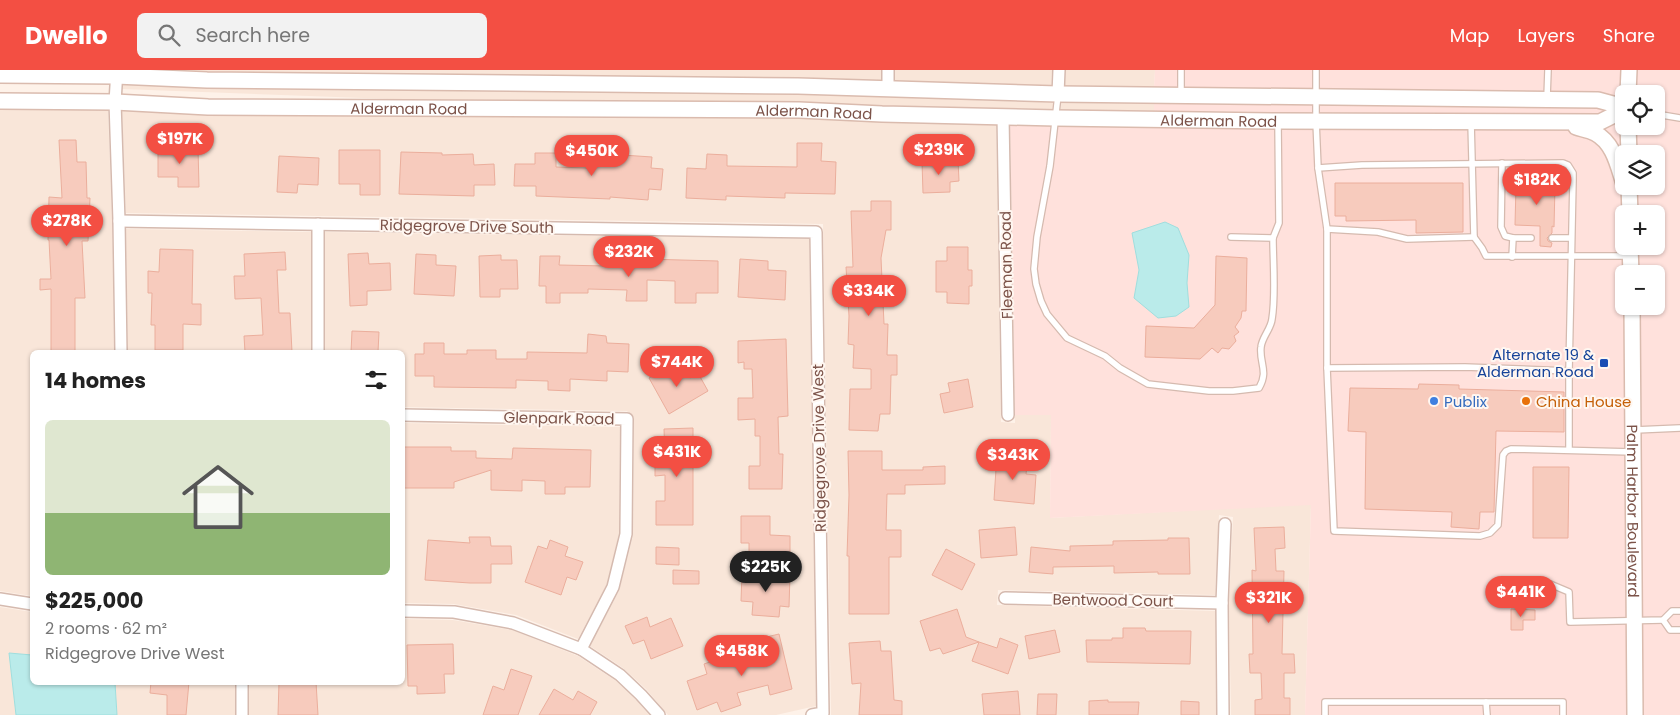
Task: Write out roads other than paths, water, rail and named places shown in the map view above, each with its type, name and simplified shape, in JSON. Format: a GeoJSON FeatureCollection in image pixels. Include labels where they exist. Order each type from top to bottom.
{"type":"FeatureCollection","features":[{"type":"Feature","properties":{"kind":"main road"},"geometry":{"type":"LineString","coordinates":[[1628,85],[1629,70]]}},
{"type":"Feature","properties":{"kind":"main road","name":"Alderman Road"},"geometry":{"type":"LineString","coordinates":[[0,75],[116,73],[207,80],[798,86],[1058,94],[1598,100],[1615,106]]}},
{"type":"Feature","properties":{"kind":"main road","name":"Alderman Road"},"geometry":{"type":"LineString","coordinates":[[0,100],[115,102],[208,107],[799,110],[1056,118],[1278,121],[1600,122],[1615,114]]}},
{"type":"Feature","properties":{"kind":"main road"},"geometry":{"type":"LineString","coordinates":[[1560,122],[1595,133],[1604,141],[1615,156]]}},
{"type":"Feature","properties":{"kind":"main road","name":"Palm Harbor Boulevard"},"geometry":{"type":"LineString","coordinates":[[1632,315],[1635,715]]}},
{"type":"Feature","properties":{"kind":"street"},"geometry":{"type":"LineString","coordinates":[[888,70],[888,90]]}},
{"type":"Feature","properties":{"kind":"street"},"geometry":{"type":"LineString","coordinates":[[1058,94],[1059,70]]}},
{"type":"Feature","properties":{"kind":"street"},"geometry":{"type":"LineString","coordinates":[[116,73],[115,102],[121,350]]}},
{"type":"Feature","properties":{"kind":"street","name":"Fleeman Road"},"geometry":{"type":"LineString","coordinates":[[1003,116],[1008,415]]}},
{"type":"Feature","properties":{"kind":"street","name":"Ridgegrove Drive South"},"geometry":{"type":"LineString","coordinates":[[119,220],[816,232]]}},
{"type":"Feature","properties":{"kind":"street"},"geometry":{"type":"LineString","coordinates":[[318,224],[318,350]]}},
{"type":"Feature","properties":{"kind":"street","name":"Ridgegrove Drive West"},"geometry":{"type":"LineString","coordinates":[[812,715],[823,713],[816,232]]}},
{"type":"Feature","properties":{"kind":"street","name":"Glenpark Road"},"geometry":{"type":"LineString","coordinates":[[405,415],[627,419],[626,534],[613,587],[581,648]]}},
{"type":"Feature","properties":{"kind":"street"},"geometry":{"type":"LineString","coordinates":[[1224,715],[1222,603],[1225,524]]}},
{"type":"Feature","properties":{"kind":"street","name":"Bentwood Court"},"geometry":{"type":"LineString","coordinates":[[1004,598],[1222,603]]}},
{"type":"Feature","properties":{"kind":"street"},"geometry":{"type":"LineString","coordinates":[[0,599],[30,604]]}},
{"type":"Feature","properties":{"kind":"street"},"geometry":{"type":"LineString","coordinates":[[405,611],[454,612],[513,623],[581,648],[620,675],[659,715]]}},
{"type":"Feature","properties":{"kind":"street"},"geometry":{"type":"LineString","coordinates":[[242,685],[242,715]]}},
{"type":"Feature","properties":{"kind":"lane"},"geometry":{"type":"LineString","coordinates":[[1181,70],[1181,95]]}},
{"type":"Feature","properties":{"kind":"lane"},"geometry":{"type":"LineString","coordinates":[[1316,70],[1318,168],[1327,229],[1327,368],[1334,532],[1480,536],[1490,533],[1498,525],[1503,455],[1506,450],[1633,452]]}},
{"type":"Feature","properties":{"kind":"lane"},"geometry":{"type":"LineString","coordinates":[[1546,100],[1548,70]]}},
{"type":"Feature","properties":{"kind":"lane"},"geometry":{"type":"LineString","coordinates":[[1058,94],[1050,166],[1037,237],[1034,269],[1041,301],[1048,314],[1067,338],[1105,356],[1120,368],[1148,384],[1233,391],[1259,388],[1264,380],[1264,364],[1260,350],[1261,343],[1272,321],[1273,238],[1279,223],[1278,121]]}},
{"type":"Feature","properties":{"kind":"lane"},"geometry":{"type":"LineString","coordinates":[[1665,116],[1680,118]]}},
{"type":"Feature","properties":{"kind":"lane"},"geometry":{"type":"LineString","coordinates":[[1470,122],[1474,237],[1486,256],[1570,256],[1615,252]]}},
{"type":"Feature","properties":{"kind":"lane"},"geometry":{"type":"LineString","coordinates":[[1318,168],[1362,165],[1471,163],[1564,163],[1568,165],[1573,172],[1570,256],[1569,450]]}},
{"type":"Feature","properties":{"kind":"lane"},"geometry":{"type":"LineString","coordinates":[[1502,163],[1501,227],[1505,236],[1531,238]]}},
{"type":"Feature","properties":{"kind":"lane"},"geometry":{"type":"LineString","coordinates":[[1327,229],[1378,232],[1407,239],[1474,237]]}},
{"type":"Feature","properties":{"kind":"lane"},"geometry":{"type":"LineString","coordinates":[[1231,237],[1273,238]]}},
{"type":"Feature","properties":{"kind":"lane"},"geometry":{"type":"LineString","coordinates":[[1512,238],[1512,257]]}},
{"type":"Feature","properties":{"kind":"lane"},"geometry":{"type":"LineString","coordinates":[[1552,238],[1571,238]]}},
{"type":"Feature","properties":{"kind":"lane"},"geometry":{"type":"LineString","coordinates":[[1327,368],[1465,367],[1569,371]]}},
{"type":"Feature","properties":{"kind":"lane"},"geometry":{"type":"LineString","coordinates":[[1633,430],[1680,428]]}},
{"type":"Feature","properties":{"kind":"lane"},"geometry":{"type":"LineString","coordinates":[[1521,584],[1550,584],[1569,592],[1570,622],[1663,620],[1672,611],[1680,611]]}},
{"type":"Feature","properties":{"kind":"lane"},"geometry":{"type":"LineString","coordinates":[[1663,620],[1670,630],[1680,630]]}},
{"type":"Feature","properties":{"kind":"lane"},"geometry":{"type":"LineString","coordinates":[[1325,715],[1325,702],[1563,702],[1563,715]]}},
{"type":"Feature","properties":{"kind":"lane"},"geometry":{"type":"LineString","coordinates":[[1486,702],[1487,715]]}},
{"type":"Feature","properties":{"kind":"water"},"geometry":{"type":"Polygon","coordinates":[[[1165,222],[1178,228],[1189,255],[1187,283],[1189,307],[1176,316],[1158,318],[1134,298],[1139,270],[1132,233],[1165,222]]]}},
{"type":"Feature","properties":{"kind":"water"},"geometry":{"type":"Polygon","coordinates":[[[9,653],[30,655],[30,685],[115,685],[117,715],[16,715],[9,653]]]}},
{"type":"Feature","properties":{"kind":"place","name":"Alternate 19 & Alderman Road"},"geometry":{"type":"Point","coordinates":[1604,363]}},
{"type":"Feature","properties":{"kind":"place","name":"Publix"},"geometry":{"type":"Point","coordinates":[1434,401]}},
{"type":"Feature","properties":{"kind":"place","name":"China House"},"geometry":{"type":"Point","coordinates":[1526,401]}}]}
